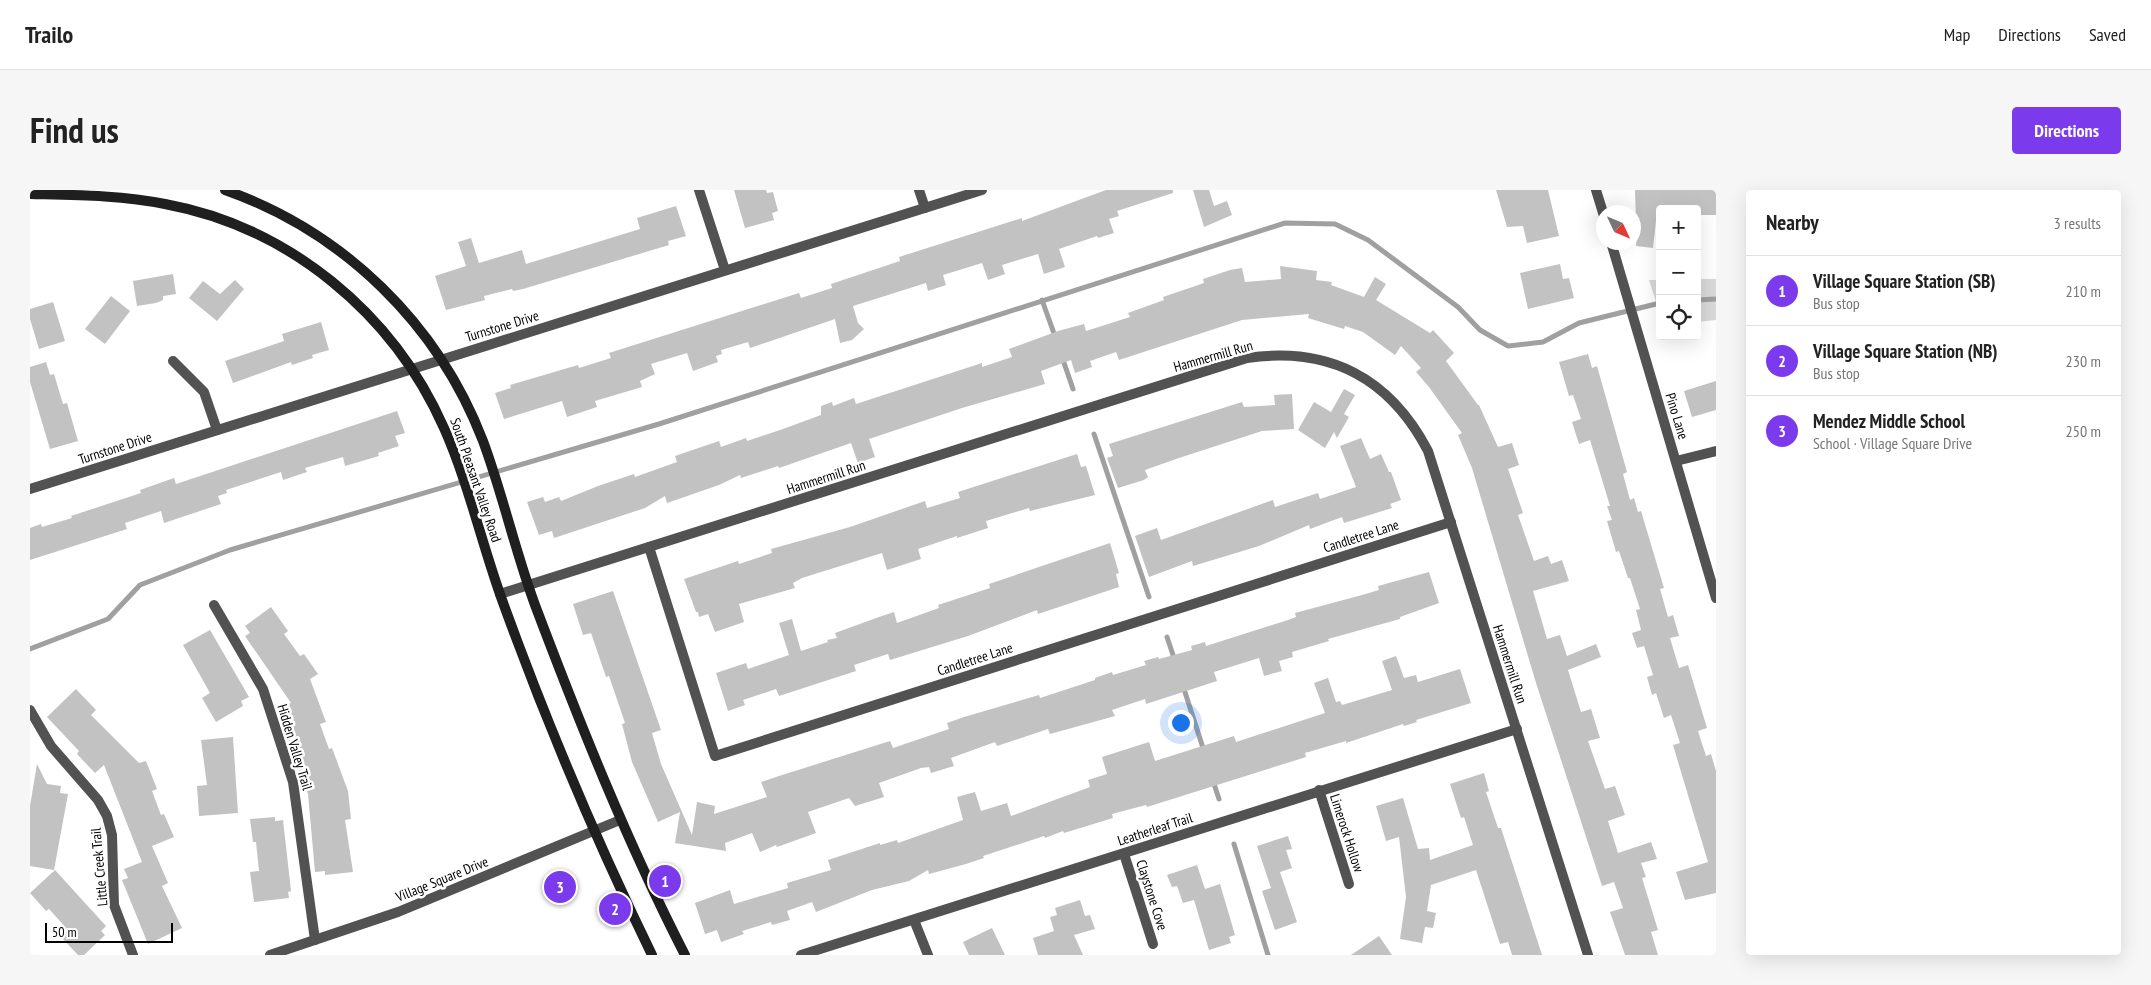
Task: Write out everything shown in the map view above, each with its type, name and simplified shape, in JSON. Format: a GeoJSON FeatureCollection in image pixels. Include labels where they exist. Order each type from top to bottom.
{"type":"FeatureCollection","features":[{"type":"Feature","properties":{"kind":"main road","name":"South Pleasant Valley Road"},"geometry":{"type":"LineString","coordinates":[[225,190],[278,212],[314,232],[342,252],[399,303],[442,359],[471,414],[487,455],[528,585],[577,715],[620,820],[685,955]]}},
{"type":"Feature","properties":{"kind":"main road","name":"South Pleasant Valley Road"},"geometry":{"type":"LineString","coordinates":[[30,194],[67,193],[164,204],[216,217],[269,240],[318,270],[341,288],[380,326],[413,369],[432,402],[458,464],[500,594],[548,724],[593,832],[652,955]]}},
{"type":"Feature","properties":{"kind":"street"},"geometry":{"type":"LineString","coordinates":[[699,190],[725,270]]}},
{"type":"Feature","properties":{"kind":"street"},"geometry":{"type":"LineString","coordinates":[[919,190],[925,208]]}},
{"type":"Feature","properties":{"kind":"street","name":"Turnstone Drive"},"geometry":{"type":"LineString","coordinates":[[30,489],[982,190]]}},
{"type":"Feature","properties":{"kind":"street"},"geometry":{"type":"LineString","coordinates":[[1596,190],[1601,205]]}},
{"type":"Feature","properties":{"kind":"street","name":"Pino Lane"},"geometry":{"type":"LineString","coordinates":[[1613,250],[1716,598]]}},
{"type":"Feature","properties":{"kind":"street","name":"Hammermill Run"},"geometry":{"type":"LineString","coordinates":[[500,594],[1247,358],[1268,355],[1301,356],[1337,364],[1373,383],[1390,397],[1413,424],[1428,451],[1588,955]]}},
{"type":"Feature","properties":{"kind":"street"},"geometry":{"type":"LineString","coordinates":[[173,361],[204,392],[218,430]]}},
{"type":"Feature","properties":{"kind":"street"},"geometry":{"type":"LineString","coordinates":[[1676,461],[1716,451]]}},
{"type":"Feature","properties":{"kind":"street","name":"Candletree Lane"},"geometry":{"type":"LineString","coordinates":[[649,548],[715,756],[1451,522]]}},
{"type":"Feature","properties":{"kind":"street","name":"Hidden Valley Trail"},"geometry":{"type":"LineString","coordinates":[[214,604],[263,689],[293,782],[315,940]]}},
{"type":"Feature","properties":{"kind":"street","name":"Little Creek Trail"},"geometry":{"type":"LineString","coordinates":[[30,710],[51,746],[98,800],[107,816],[112,835],[114,905],[133,955]]}},
{"type":"Feature","properties":{"kind":"street","name":"Leatherleaf Trail"},"geometry":{"type":"LineString","coordinates":[[801,955],[1516,729]]}},
{"type":"Feature","properties":{"kind":"street","name":"Limerock Hollow"},"geometry":{"type":"LineString","coordinates":[[1319,790],[1349,884]]}},
{"type":"Feature","properties":{"kind":"street","name":"Village Square Drive"},"geometry":{"type":"LineString","coordinates":[[270,955],[468,884],[620,820]]}},
{"type":"Feature","properties":{"kind":"street","name":"Claystone Cove"},"geometry":{"type":"LineString","coordinates":[[1124,854],[1153,944]]}},
{"type":"Feature","properties":{"kind":"street"},"geometry":{"type":"LineString","coordinates":[[914,920],[928,955]]}},
{"type":"Feature","properties":{"kind":"shaded area"},"geometry":{"type":"Polygon","coordinates":[[[1701,279],[1716,279],[1716,320],[1701,322],[1701,279]]]}},
{"type":"Feature","properties":{"kind":"shaded area"},"geometry":{"type":"Polygon","coordinates":[[[1649,280],[1656,280],[1656,302],[1649,280]]]}},
{"type":"Feature","properties":{"kind":"building"},"geometry":{"type":"Polygon","coordinates":[[[734,190],[766,190],[767,193],[773,192],[778,211],[772,213],[774,220],[745,228],[734,190]]]}},
{"type":"Feature","properties":{"kind":"building"},"geometry":{"type":"Polygon","coordinates":[[[1106,190],[1173,190],[1173,193],[1117,211],[1119,216],[1109,219],[1114,233],[1098,238],[1097,236],[1059,249],[1065,267],[1044,274],[1038,254],[1002,265],[1005,274],[988,280],[982,263],[943,275],[946,285],[928,291],[926,283],[853,306],[858,323],[864,329],[852,340],[840,343],[835,319],[750,348],[748,342],[721,350],[722,354],[716,356],[718,362],[693,371],[687,353],[651,364],[655,374],[640,381],[642,387],[595,401],[597,407],[567,417],[562,401],[504,419],[495,393],[511,388],[510,385],[578,365],[579,368],[611,358],[609,353],[799,293],[801,298],[832,288],[831,284],[900,261],[899,257],[1022,218],[1022,221],[1106,190]]]}},
{"type":"Feature","properties":{"kind":"building"},"geometry":{"type":"Polygon","coordinates":[[[1193,190],[1209,190],[1214,206],[1227,201],[1232,215],[1204,227],[1193,190]]]}},
{"type":"Feature","properties":{"kind":"building"},"geometry":{"type":"Polygon","coordinates":[[[1496,190],[1548,190],[1559,236],[1527,243],[1523,226],[1507,227],[1496,190]]]}},
{"type":"Feature","properties":{"kind":"building"},"geometry":{"type":"Polygon","coordinates":[[[1635,190],[1716,190],[1716,215],[1701,215],[1701,205],[1656,205],[1653,248],[1641,247],[1641,205],[1635,205],[1635,190]]]}},
{"type":"Feature","properties":{"kind":"building"},"geometry":{"type":"Polygon","coordinates":[[[676,206],[686,236],[668,241],[669,245],[523,289],[513,291],[512,289],[484,296],[485,300],[446,310],[435,276],[466,266],[458,242],[471,238],[479,263],[522,250],[526,264],[640,229],[637,218],[676,206]]]}},
{"type":"Feature","properties":{"kind":"building"},"geometry":{"type":"Polygon","coordinates":[[[1560,264],[1563,279],[1569,278],[1574,298],[1528,309],[1520,273],[1560,264]]]}},
{"type":"Feature","properties":{"kind":"building"},"geometry":{"type":"Polygon","coordinates":[[[1280,266],[1317,271],[1316,280],[1332,282],[1331,285],[1364,297],[1375,277],[1386,284],[1376,300],[1430,333],[1433,330],[1454,353],[1446,361],[1479,405],[1498,447],[1512,443],[1519,465],[1508,469],[1523,513],[1518,515],[1534,561],[1548,556],[1551,564],[1562,560],[1569,581],[1533,591],[1547,639],[1560,635],[1567,656],[1596,644],[1601,657],[1568,670],[1581,712],[1591,709],[1600,738],[1588,741],[1605,789],[1615,786],[1625,815],[1608,821],[1618,853],[1651,842],[1657,859],[1641,863],[1646,877],[1642,878],[1658,930],[1651,932],[1658,955],[1625,955],[1610,912],[1623,908],[1614,882],[1602,886],[1536,683],[1472,468],[1458,435],[1462,433],[1416,372],[1421,368],[1401,346],[1395,355],[1363,332],[1345,326],[1344,329],[1308,318],[1309,314],[1242,320],[1119,360],[1116,352],[1090,361],[1092,367],[1075,373],[1071,360],[1041,371],[1045,384],[962,408],[869,439],[875,457],[858,463],[851,443],[779,468],[778,466],[741,478],[740,475],[719,485],[667,503],[665,496],[645,508],[554,538],[552,531],[539,535],[527,502],[543,497],[545,502],[559,497],[561,501],[598,486],[634,474],[635,477],[677,462],[675,456],[719,441],[721,447],[746,438],[747,441],[821,415],[821,406],[832,402],[833,406],[854,398],[856,404],[982,363],[982,367],[1012,357],[1009,349],[1058,331],[1084,324],[1086,331],[1130,317],[1128,313],[1164,300],[1163,297],[1204,283],[1203,279],[1230,270],[1242,268],[1245,282],[1281,279],[1280,266]]]}},
{"type":"Feature","properties":{"kind":"building"},"geometry":{"type":"Polygon","coordinates":[[[173,274],[176,294],[163,296],[163,300],[156,303],[137,306],[133,281],[173,274]]]}},
{"type":"Feature","properties":{"kind":"building"},"geometry":{"type":"Polygon","coordinates":[[[235,280],[244,289],[217,321],[189,298],[203,281],[220,294],[235,280]]]}},
{"type":"Feature","properties":{"kind":"building"},"geometry":{"type":"Polygon","coordinates":[[[111,296],[130,311],[105,344],[85,329],[111,296]]]}},
{"type":"Feature","properties":{"kind":"building"},"geometry":{"type":"Polygon","coordinates":[[[53,302],[65,341],[39,349],[30,319],[30,309],[53,302]]]}},
{"type":"Feature","properties":{"kind":"building"},"geometry":{"type":"Polygon","coordinates":[[[321,322],[329,350],[312,355],[313,358],[292,365],[291,362],[233,383],[225,361],[284,341],[282,334],[321,322]]]}},
{"type":"Feature","properties":{"kind":"building"},"geometry":{"type":"Polygon","coordinates":[[[1588,354],[1592,368],[1597,366],[1627,472],[1623,474],[1630,500],[1634,498],[1638,512],[1641,511],[1664,588],[1660,589],[1668,617],[1673,615],[1679,636],[1670,638],[1679,668],[1688,665],[1707,728],[1698,731],[1706,756],[1711,754],[1716,771],[1716,893],[1685,900],[1676,872],[1708,862],[1673,745],[1680,743],[1671,715],[1664,718],[1656,693],[1652,695],[1647,677],[1653,675],[1644,646],[1637,648],[1632,633],[1641,630],[1636,610],[1640,609],[1619,551],[1616,552],[1607,521],[1612,520],[1607,506],[1610,506],[1590,440],[1579,444],[1572,422],[1581,419],[1573,395],[1569,396],[1559,362],[1588,354]]]}},
{"type":"Feature","properties":{"kind":"building"},"geometry":{"type":"Polygon","coordinates":[[[46,362],[50,375],[54,374],[63,404],[67,403],[78,441],[50,449],[30,382],[30,367],[46,362]]]}},
{"type":"Feature","properties":{"kind":"building"},"geometry":{"type":"Polygon","coordinates":[[[1716,381],[1716,410],[1692,417],[1684,391],[1716,381]]]}},
{"type":"Feature","properties":{"kind":"building"},"geometry":{"type":"Polygon","coordinates":[[[1344,389],[1355,395],[1344,414],[1349,417],[1337,438],[1334,432],[1325,448],[1298,430],[1314,402],[1331,412],[1344,389]]]}},
{"type":"Feature","properties":{"kind":"building"},"geometry":{"type":"Polygon","coordinates":[[[1292,394],[1294,429],[1262,431],[1179,458],[1145,470],[1148,477],[1144,480],[1118,488],[1107,458],[1113,456],[1109,444],[1242,402],[1244,407],[1275,405],[1274,395],[1292,394]]]}},
{"type":"Feature","properties":{"kind":"building"},"geometry":{"type":"Polygon","coordinates":[[[397,411],[405,433],[395,436],[399,446],[378,453],[379,456],[345,466],[343,457],[305,468],[307,472],[283,480],[281,472],[226,490],[227,493],[218,496],[221,504],[164,523],[161,511],[125,523],[127,529],[30,560],[30,528],[41,524],[42,527],[72,518],[71,516],[141,493],[140,490],[174,478],[176,484],[397,411]]]}},
{"type":"Feature","properties":{"kind":"building"},"geometry":{"type":"Polygon","coordinates":[[[1361,438],[1370,459],[1381,454],[1389,472],[1391,472],[1401,500],[1390,504],[1392,508],[1344,523],[1342,517],[1310,529],[1309,525],[1259,546],[1193,566],[1192,561],[1149,577],[1135,536],[1157,528],[1161,540],[1273,500],[1275,507],[1318,493],[1320,499],[1356,487],[1340,446],[1361,438]]]}},
{"type":"Feature","properties":{"kind":"building"},"geometry":{"type":"Polygon","coordinates":[[[1077,454],[1081,467],[1086,466],[1095,495],[1030,511],[1029,508],[986,521],[988,528],[918,549],[921,559],[887,570],[882,553],[802,578],[793,583],[795,588],[739,604],[744,622],[715,632],[708,614],[699,617],[698,612],[696,612],[684,579],[738,561],[739,564],[772,553],[771,549],[850,527],[925,501],[927,508],[960,498],[958,492],[1077,454]]]}},
{"type":"Feature","properties":{"kind":"building"},"geometry":{"type":"Polygon","coordinates":[[[1110,543],[1119,573],[1116,574],[1119,587],[1038,614],[1037,610],[968,636],[890,660],[888,654],[854,665],[856,671],[779,696],[776,689],[743,700],[745,705],[728,711],[716,673],[746,663],[748,669],[789,655],[779,623],[792,619],[801,651],[828,642],[827,640],[837,638],[835,633],[879,617],[894,612],[897,623],[939,608],[938,605],[990,588],[989,584],[1110,543]]]}},
{"type":"Feature","properties":{"kind":"building"},"geometry":{"type":"Polygon","coordinates":[[[1429,572],[1439,603],[1400,617],[1400,619],[1328,639],[1329,641],[1292,652],[1293,657],[1279,661],[1282,671],[1264,676],[1259,658],[1214,672],[1217,681],[1146,704],[1145,699],[1112,710],[1115,716],[1050,734],[1048,729],[997,746],[995,742],[951,758],[954,766],[931,773],[929,767],[921,768],[879,783],[884,797],[855,806],[849,798],[808,812],[816,833],[760,852],[752,833],[725,843],[726,851],[675,843],[680,812],[658,822],[632,762],[622,724],[625,723],[609,676],[606,677],[591,633],[583,635],[573,604],[613,591],[661,730],[652,733],[661,764],[692,835],[697,802],[715,806],[714,814],[767,797],[761,782],[890,741],[893,748],[949,729],[947,723],[964,717],[1039,695],[1040,698],[1095,680],[1095,678],[1112,672],[1113,675],[1146,665],[1144,661],[1192,650],[1191,646],[1205,642],[1206,646],[1288,620],[1296,617],[1295,613],[1379,590],[1378,586],[1429,572]]]}},
{"type":"Feature","properties":{"kind":"building"},"geometry":{"type":"Polygon","coordinates":[[[271,607],[288,631],[284,634],[300,656],[304,654],[318,674],[310,679],[326,722],[320,724],[329,749],[332,748],[348,791],[351,819],[345,820],[353,872],[325,875],[325,871],[315,872],[308,794],[279,714],[287,711],[285,705],[291,703],[245,636],[250,633],[245,626],[271,607]]]}},
{"type":"Feature","properties":{"kind":"building"},"geometry":{"type":"Polygon","coordinates":[[[210,630],[249,697],[241,701],[243,706],[216,722],[202,698],[210,693],[183,645],[210,630]]]}},
{"type":"Feature","properties":{"kind":"building"},"geometry":{"type":"Polygon","coordinates":[[[1396,656],[1404,678],[1416,675],[1418,682],[1460,669],[1471,703],[1416,720],[1417,722],[1404,726],[1403,724],[1346,743],[1346,741],[1305,753],[1306,757],[1147,807],[1146,805],[1112,814],[1113,818],[1064,833],[1063,831],[1045,838],[1044,836],[983,856],[984,858],[966,864],[929,874],[928,870],[909,881],[872,890],[816,912],[812,902],[787,911],[790,920],[772,925],[771,922],[742,931],[744,934],[721,942],[717,930],[705,934],[695,903],[730,890],[734,904],[788,888],[787,883],[831,870],[828,860],[880,843],[880,845],[897,840],[898,843],[963,820],[957,797],[975,792],[981,811],[1007,803],[1011,816],[1090,787],[1088,780],[1107,774],[1102,757],[1149,742],[1155,761],[1234,736],[1236,742],[1325,713],[1314,683],[1328,678],[1336,702],[1340,701],[1342,705],[1392,690],[1382,661],[1396,656]]]}},
{"type":"Feature","properties":{"kind":"building"},"geometry":{"type":"Polygon","coordinates":[[[76,689],[96,710],[91,715],[139,763],[146,761],[157,789],[152,791],[161,815],[164,814],[174,837],[152,846],[168,883],[162,886],[182,928],[148,944],[122,880],[128,878],[124,869],[142,862],[104,765],[95,773],[77,754],[79,751],[47,717],[76,689]]]}},
{"type":"Feature","properties":{"kind":"building"},"geometry":{"type":"Polygon","coordinates":[[[233,737],[238,813],[199,816],[197,786],[207,785],[201,740],[233,737]]]}},
{"type":"Feature","properties":{"kind":"building"},"geometry":{"type":"Polygon","coordinates":[[[37,764],[47,784],[61,786],[60,793],[68,794],[54,870],[30,866],[30,806],[37,764]]]}},
{"type":"Feature","properties":{"kind":"building"},"geometry":{"type":"Polygon","coordinates":[[[1484,773],[1489,791],[1486,792],[1498,828],[1501,828],[1542,955],[1512,955],[1508,942],[1500,944],[1476,870],[1431,885],[1427,911],[1436,913],[1433,928],[1425,927],[1422,943],[1400,939],[1406,897],[1399,837],[1386,841],[1376,806],[1403,798],[1418,849],[1429,848],[1430,860],[1473,845],[1464,817],[1461,818],[1450,784],[1484,773]]]}},
{"type":"Feature","properties":{"kind":"building"},"geometry":{"type":"Polygon","coordinates":[[[275,817],[275,821],[283,820],[291,891],[288,892],[289,898],[254,902],[250,872],[259,871],[256,842],[253,842],[250,819],[275,817]]]}},
{"type":"Feature","properties":{"kind":"building"},"geometry":{"type":"Polygon","coordinates":[[[1288,836],[1292,849],[1286,850],[1292,868],[1280,872],[1297,922],[1275,930],[1262,891],[1271,888],[1257,846],[1288,836]]]}},
{"type":"Feature","properties":{"kind":"building"},"geometry":{"type":"Polygon","coordinates":[[[1197,865],[1205,889],[1220,884],[1235,935],[1229,937],[1231,943],[1209,950],[1194,900],[1183,903],[1177,886],[1172,887],[1167,875],[1197,865]]]}},
{"type":"Feature","properties":{"kind":"building"},"geometry":{"type":"Polygon","coordinates":[[[55,870],[106,926],[101,931],[105,935],[84,955],[78,955],[61,937],[68,930],[49,909],[46,911],[30,893],[55,870]]]}},
{"type":"Feature","properties":{"kind":"building"},"geometry":{"type":"Polygon","coordinates":[[[1080,900],[1085,916],[1090,915],[1095,929],[1074,935],[1083,955],[1038,955],[1033,938],[1054,931],[1050,917],[1057,915],[1055,908],[1080,900]]]}},
{"type":"Feature","properties":{"kind":"building"},"geometry":{"type":"Polygon","coordinates":[[[992,928],[1005,955],[969,955],[963,942],[992,928]]]}},
{"type":"Feature","properties":{"kind":"building"},"geometry":{"type":"Polygon","coordinates":[[[1379,936],[1392,955],[1351,955],[1379,936]]]}},
{"type":"Feature","properties":{"kind":"waterway"},"geometry":{"type":"LineString","coordinates":[[30,649],[108,619],[140,585],[230,550],[659,424],[1285,223],[1335,224],[1368,240],[1458,307],[1480,330],[1508,346],[1543,342],[1579,323],[1656,304]]}},
{"type":"Feature","properties":{"kind":"waterway"},"geometry":{"type":"LineString","coordinates":[[1701,300],[1716,299]]}},
{"type":"Feature","properties":{"kind":"waterway"},"geometry":{"type":"LineString","coordinates":[[1042,300],[1056,339]]}},
{"type":"Feature","properties":{"kind":"waterway"},"geometry":{"type":"LineString","coordinates":[[1062,357],[1073,389]]}},
{"type":"Feature","properties":{"kind":"waterway"},"geometry":{"type":"LineString","coordinates":[[1094,434],[1149,597]]}},
{"type":"Feature","properties":{"kind":"waterway"},"geometry":{"type":"LineString","coordinates":[[1167,637],[1175,661]]}},
{"type":"Feature","properties":{"kind":"waterway"},"geometry":{"type":"LineString","coordinates":[[1183,686],[1204,751]]}},
{"type":"Feature","properties":{"kind":"waterway"},"geometry":{"type":"LineString","coordinates":[[1213,781],[1219,799]]}},
{"type":"Feature","properties":{"kind":"waterway"},"geometry":{"type":"LineString","coordinates":[[1234,844],[1268,955]]}},
{"type":"Feature","properties":{"kind":"place","name":"Village Square Station (SB)"},"geometry":{"type":"Point","coordinates":[665,881]}},
{"type":"Feature","properties":{"kind":"place","name":"Mendez Middle School"},"geometry":{"type":"Point","coordinates":[560,887]}},
{"type":"Feature","properties":{"kind":"place","name":"Village Square Station (NB)"},"geometry":{"type":"Point","coordinates":[615,909]}}]}
